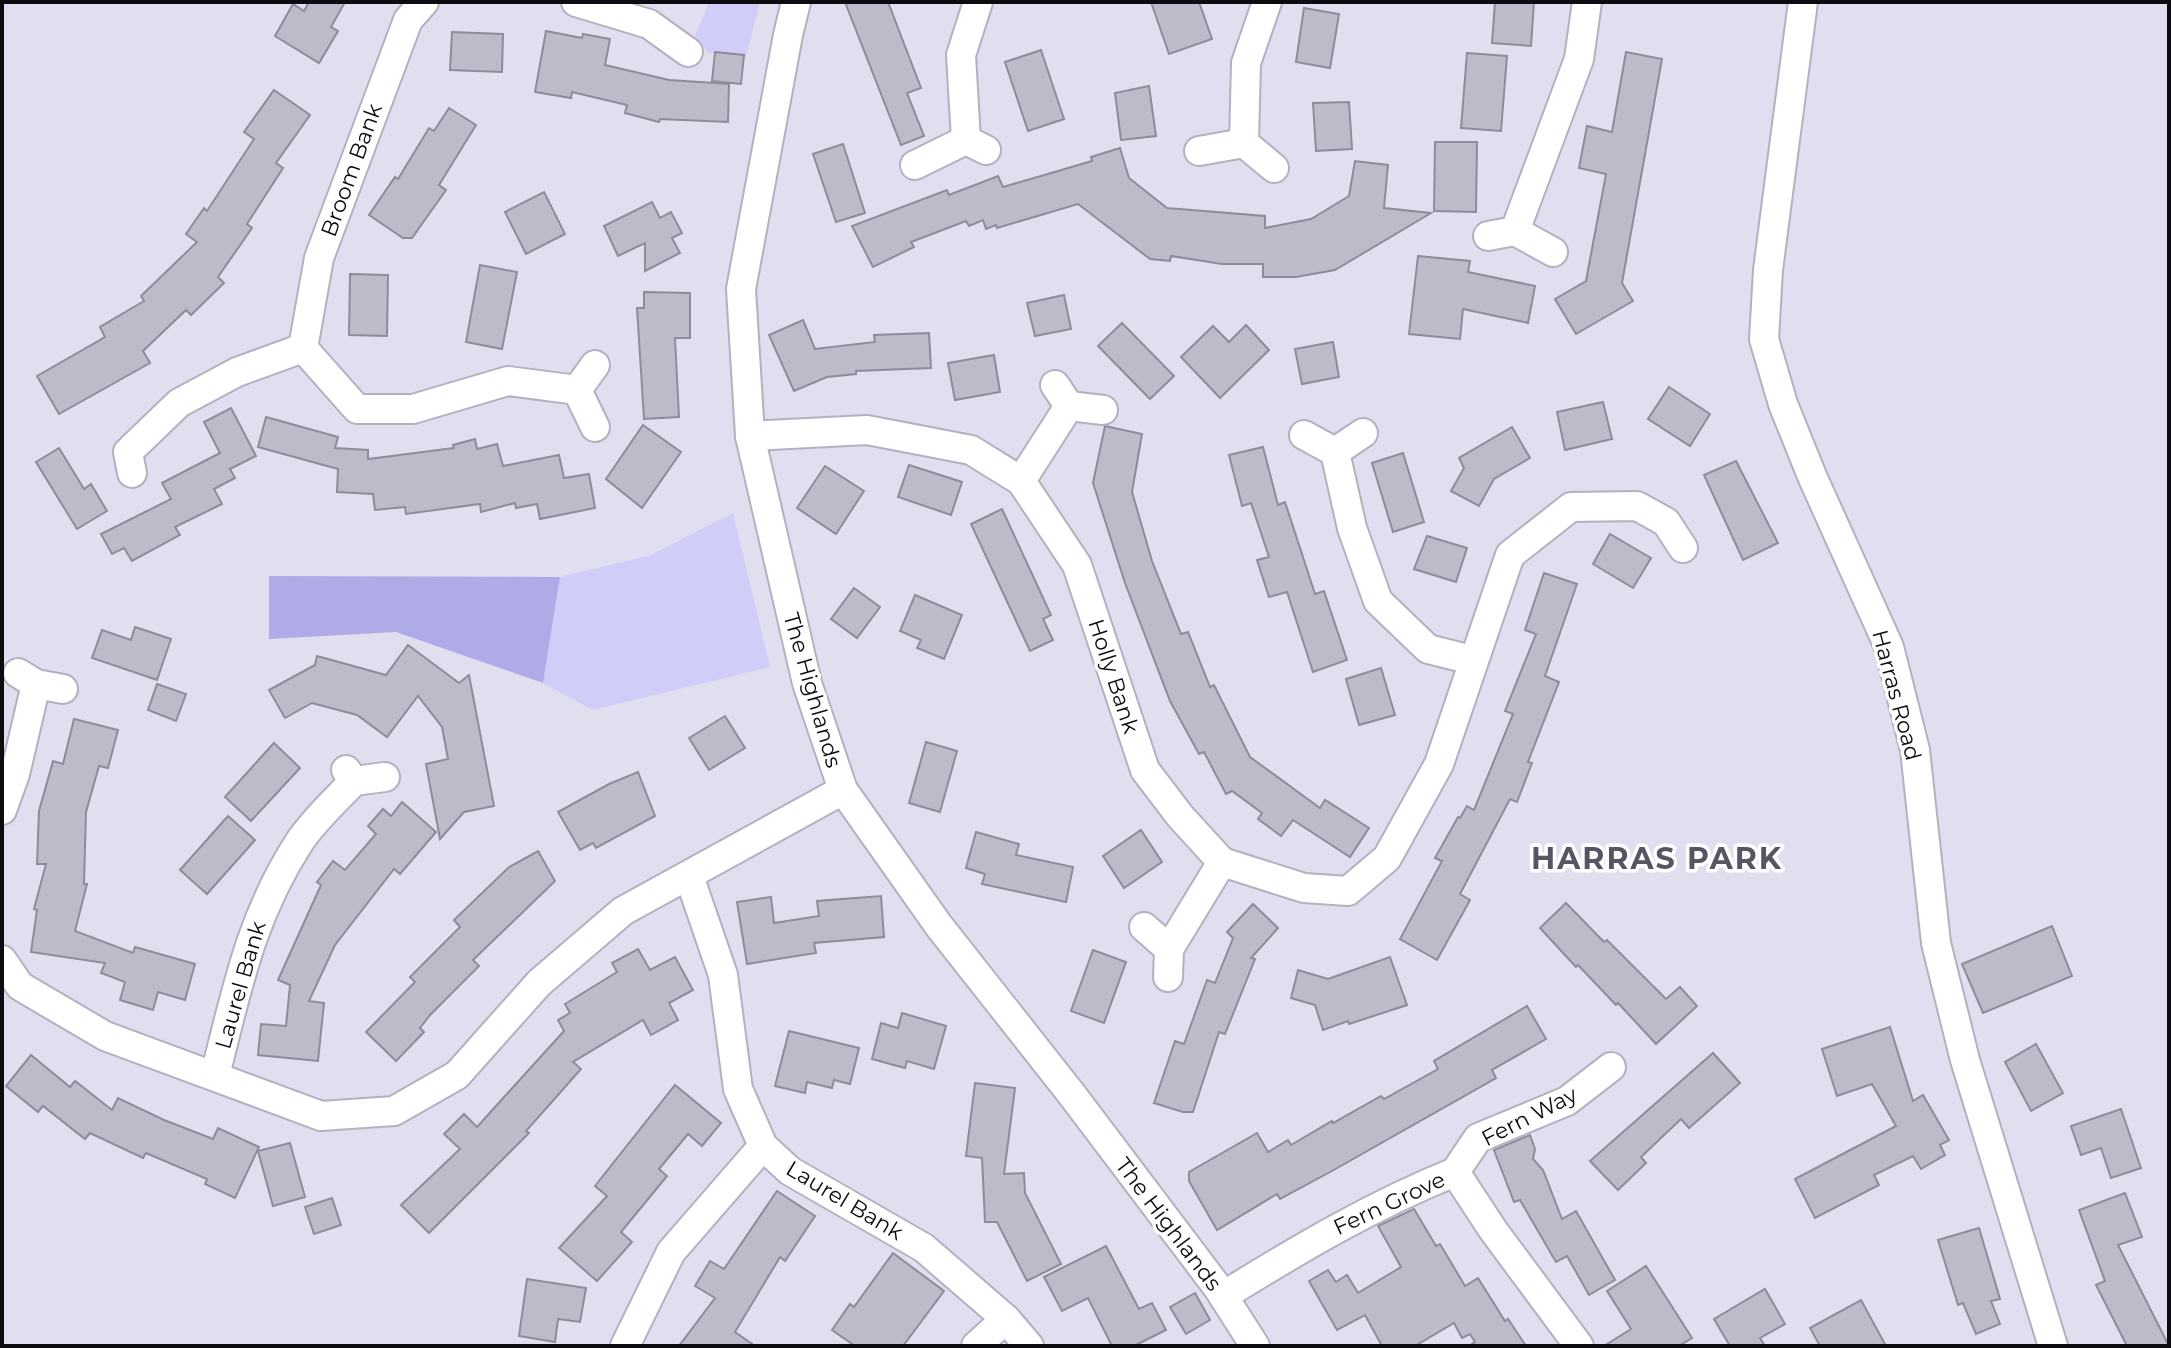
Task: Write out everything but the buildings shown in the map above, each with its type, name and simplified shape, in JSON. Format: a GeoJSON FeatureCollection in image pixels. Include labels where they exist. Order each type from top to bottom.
{"type":"FeatureCollection","features":[{"type":"Feature","properties":{"kind":"street","name":"Broom Bank"},"geometry":{"type":"LineString","coordinates":[[303,348],[319,258],[408,20],[424,2]]}},
{"type":"Feature","properties":{"kind":"street"},"geometry":{"type":"LineString","coordinates":[[576,2],[655,13],[688,52]]}},
{"type":"Feature","properties":{"kind":"street","name":"The Highlands"},"geometry":{"type":"LineString","coordinates":[[796,2],[741,289],[750,436],[807,683],[843,790],[939,926],[1073,1096],[1223,1296],[1255,1346]]}},
{"type":"Feature","properties":{"kind":"street"},"geometry":{"type":"LineString","coordinates":[[915,165],[976,145],[961,55],[978,2]]}},
{"type":"Feature","properties":{"kind":"street"},"geometry":{"type":"LineString","coordinates":[[1244,143],[1246,63],[1267,2]]}},
{"type":"Feature","properties":{"kind":"street"},"geometry":{"type":"LineString","coordinates":[[1553,252],[1501,233],[1579,59],[1587,2]]}},
{"type":"Feature","properties":{"kind":"street","name":"Harras Road"},"geometry":{"type":"LineString","coordinates":[[1803,2],[1768,270],[1764,339],[1783,404],[1812,476],[1889,647],[1915,750],[1936,943],[1965,1060],[2053,1346]]}},
{"type":"Feature","properties":{"kind":"street"},"geometry":{"type":"LineString","coordinates":[[1199,151],[1244,143],[1274,168]]}},
{"type":"Feature","properties":{"kind":"street"},"geometry":{"type":"LineString","coordinates":[[121,456],[179,403],[237,372],[303,348],[357,409],[413,409],[508,381],[577,390]]}},
{"type":"Feature","properties":{"kind":"street"},"geometry":{"type":"LineString","coordinates":[[577,390],[595,365]]}},
{"type":"Feature","properties":{"kind":"street"},"geometry":{"type":"LineString","coordinates":[[577,390],[595,427]]}},
{"type":"Feature","properties":{"kind":"street"},"geometry":{"type":"LineString","coordinates":[[1021,481],[1062,395],[1103,410]]}},
{"type":"Feature","properties":{"kind":"street","name":"Holly Bank"},"geometry":{"type":"LineString","coordinates":[[750,436],[867,430],[971,450],[1021,481],[1077,565],[1145,770],[1180,816],[1222,862]]}},
{"type":"Feature","properties":{"kind":"street"},"geometry":{"type":"LineString","coordinates":[[1335,452],[1363,433]]}},
{"type":"Feature","properties":{"kind":"street"},"geometry":{"type":"LineString","coordinates":[[1304,435],[1335,452],[1352,528],[1378,601],[1428,649],[1472,660]]}},
{"type":"Feature","properties":{"kind":"street"},"geometry":{"type":"LineString","coordinates":[[1144,927],[1169,963],[1222,862],[1304,888],[1348,891],[1387,858],[1439,764],[1510,555],[1571,507],[1637,506],[1656,501],[1683,548]]}},
{"type":"Feature","properties":{"kind":"street"},"geometry":{"type":"LineString","coordinates":[[2,810],[15,774],[39,682]]}},
{"type":"Feature","properties":{"kind":"street","name":"Laurel Bank"},"geometry":{"type":"LineString","coordinates":[[215,1075],[239,975],[271,890],[302,838],[350,776],[385,777]]}},
{"type":"Feature","properties":{"kind":"street","name":"Laurel Bank"},"geometry":{"type":"LineString","coordinates":[[2,960],[20,986],[105,1036],[321,1116],[394,1111],[457,1075],[539,983],[623,911],[843,790]]}},
{"type":"Feature","properties":{"kind":"street","name":"Laurel Bank"},"geometry":{"type":"LineString","coordinates":[[689,876],[723,975],[738,1089],[763,1146],[790,1171],[924,1248],[1006,1319],[1029,1346]]}},
{"type":"Feature","properties":{"kind":"street","name":"Fern Way"},"geometry":{"type":"LineString","coordinates":[[1455,1172],[1478,1138],[1567,1101],[1613,1069]]}},
{"type":"Feature","properties":{"kind":"street"},"geometry":{"type":"LineString","coordinates":[[625,1346],[671,1252],[763,1146]]}},
{"type":"Feature","properties":{"kind":"street","name":"Fern Grove"},"geometry":{"type":"LineString","coordinates":[[1223,1296],[1326,1232],[1401,1194],[1455,1172],[1501,1241],[1579,1346]]}},
{"type":"Feature","properties":{"kind":"street"},"geometry":{"type":"LineString","coordinates":[[976,1346],[1006,1319]]}},
{"type":"Feature","properties":{"kind":"shaded area"},"geometry":{"type":"Polygon","coordinates":[[[709,2],[760,2],[746,57],[709,53],[695,36],[709,2]]]}},
{"type":"Feature","properties":{"kind":"shaded area"},"geometry":{"type":"Polygon","coordinates":[[[733,513],[770,667],[593,710],[543,683],[560,577],[651,555],[733,513]]]}},
{"type":"Feature","properties":{"kind":"shaded area"},"geometry":{"type":"Polygon","coordinates":[[[269,576],[560,577],[543,683],[396,632],[269,639],[269,576]]]}},
{"type":"Feature","properties":{"kind":"district","name":"HARRAS PARK"},"geometry":{"type":"Point","coordinates":[1657,859]}}]}
